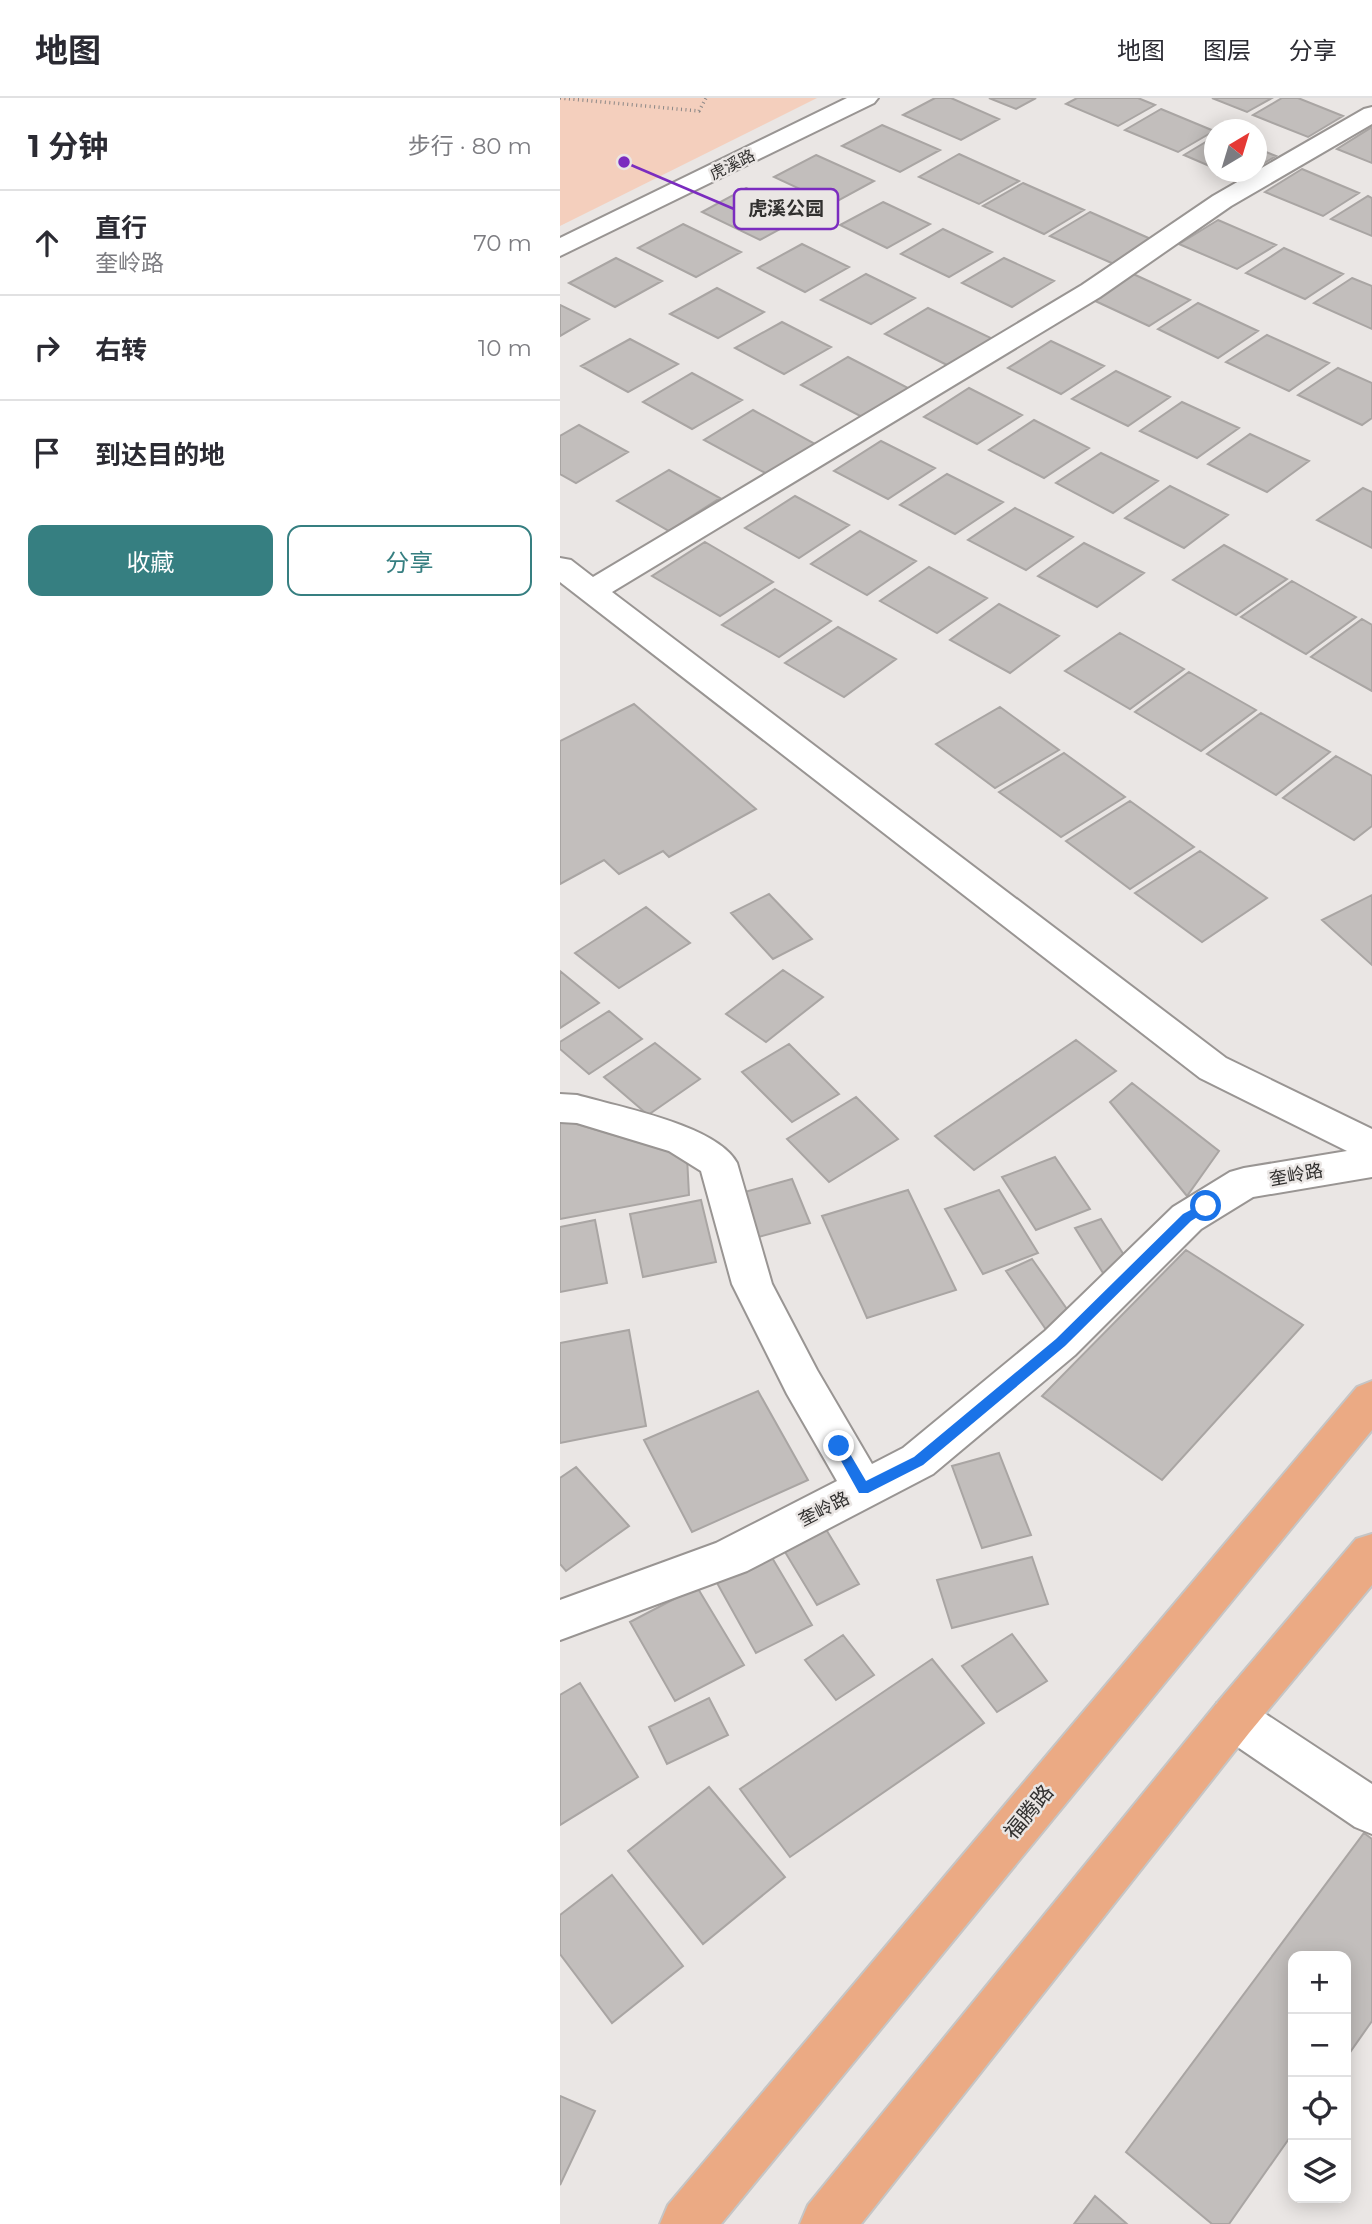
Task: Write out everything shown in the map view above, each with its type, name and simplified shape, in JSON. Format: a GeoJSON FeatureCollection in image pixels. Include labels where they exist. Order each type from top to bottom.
{"type":"FeatureCollection","features":[{"type":"Feature","properties":{"kind":"main road","name":"福腾路"},"geometry":{"type":"LineString","coordinates":[[687,2224],[1372,1399]]}},
{"type":"Feature","properties":{"kind":"main road"},"geometry":{"type":"LineString","coordinates":[[827,2224],[1233,1718],[1372,1553]]}},
{"type":"Feature","properties":{"kind":"street","name":"虎溪路"},"geometry":{"type":"LineString","coordinates":[[560,248],[866,98]]}},
{"type":"Feature","properties":{"kind":"street"},"geometry":{"type":"LineString","coordinates":[[592,591],[1091,290],[1222,201],[1372,114]]}},
{"type":"Feature","properties":{"kind":"street"},"geometry":{"type":"LineString","coordinates":[[560,568],[1213,1068],[1372,1146]]}},
{"type":"Feature","properties":{"kind":"street"},"geometry":{"type":"LineString","coordinates":[[560,1108],[577,1109],[682,1140],[718,1163],[752,1284],[802,1382],[864,1489]]}},
{"type":"Feature","properties":{"kind":"street","name":"奎岭路"},"geometry":{"type":"LineString","coordinates":[[560,1620],[731,1557],[918,1461],[1050,1351],[1187,1218],[1244,1183],[1372,1162]]}},
{"type":"Feature","properties":{"kind":"street"},"geometry":{"type":"LineString","coordinates":[[1233,1718],[1372,1811]]}},
{"type":"Feature","properties":{"kind":"path"},"geometry":{"type":"LineString","coordinates":[[560,98],[699,111],[706,98]]}},
{"type":"Feature","properties":{"kind":"path"},"geometry":{"type":"LineString","coordinates":[[621,104],[624,98]]}},
{"type":"Feature","properties":{"kind":"shaded area"},"geometry":{"type":"Polygon","coordinates":[[[560,98],[817,98],[560,226],[560,98]]]}},
{"type":"Feature","properties":{"kind":"building"},"geometry":{"type":"Polygon","coordinates":[[[935,98],[951,98],[999,119],[961,140],[903,115],[935,98]]]}},
{"type":"Feature","properties":{"kind":"building"},"geometry":{"type":"Polygon","coordinates":[[[989,98],[1036,98],[1016,109],[989,98]]]}},
{"type":"Feature","properties":{"kind":"building"},"geometry":{"type":"Polygon","coordinates":[[[1077,98],[1138,98],[1155,105],[1118,126],[1066,104],[1077,98]]]}},
{"type":"Feature","properties":{"kind":"building"},"geometry":{"type":"Polygon","coordinates":[[[1212,98],[1272,98],[1247,112],[1212,98]]]}},
{"type":"Feature","properties":{"kind":"building"},"geometry":{"type":"Polygon","coordinates":[[[1282,98],[1298,98],[1343,116],[1308,137],[1253,115],[1282,98]]]}},
{"type":"Feature","properties":{"kind":"building"},"geometry":{"type":"Polygon","coordinates":[[[1161,109],[1204,127],[1204,137],[1178,152],[1125,130],[1161,109]]]}},
{"type":"Feature","properties":{"kind":"building"},"geometry":{"type":"Polygon","coordinates":[[[882,125],[940,150],[900,172],[842,146],[882,125]]]}},
{"type":"Feature","properties":{"kind":"building"},"geometry":{"type":"Polygon","coordinates":[[[1372,127],[1372,163],[1337,149],[1372,127]]]}},
{"type":"Feature","properties":{"kind":"building"},"geometry":{"type":"Polygon","coordinates":[[[1204,143],[1204,164],[1184,155],[1204,143]]]}},
{"type":"Feature","properties":{"kind":"building"},"geometry":{"type":"Polygon","coordinates":[[[1267,152],[1276,156],[1267,161],[1267,152]]]}},
{"type":"Feature","properties":{"kind":"building"},"geometry":{"type":"Polygon","coordinates":[[[959,154],[1019,181],[979,204],[919,177],[959,154]]]}},
{"type":"Feature","properties":{"kind":"building"},"geometry":{"type":"Polygon","coordinates":[[[816,155],[874,181],[832,204],[774,177],[816,155]]]}},
{"type":"Feature","properties":{"kind":"building"},"geometry":{"type":"Polygon","coordinates":[[[1302,169],[1359,193],[1323,216],[1265,192],[1302,169]]]}},
{"type":"Feature","properties":{"kind":"building"},"geometry":{"type":"Polygon","coordinates":[[[1023,183],[1084,210],[1044,234],[983,206],[1023,183]]]}},
{"type":"Feature","properties":{"kind":"building"},"geometry":{"type":"Polygon","coordinates":[[[746,188],[804,216],[760,240],[702,212],[746,188]]]}},
{"type":"Feature","properties":{"kind":"building"},"geometry":{"type":"Polygon","coordinates":[[[1368,196],[1372,198],[1372,236],[1331,219],[1368,196]]]}},
{"type":"Feature","properties":{"kind":"building"},"geometry":{"type":"Polygon","coordinates":[[[883,202],[930,224],[887,248],[840,225],[883,202]]]}},
{"type":"Feature","properties":{"kind":"building"},"geometry":{"type":"Polygon","coordinates":[[[1090,212],[1153,240],[1114,264],[1050,236],[1090,212]]]}},
{"type":"Feature","properties":{"kind":"building"},"geometry":{"type":"Polygon","coordinates":[[[1218,220],[1276,245],[1237,269],[1179,244],[1218,220]]]}},
{"type":"Feature","properties":{"kind":"building"},"geometry":{"type":"Polygon","coordinates":[[[683,224],[741,252],[696,277],[638,248],[683,224]]]}},
{"type":"Feature","properties":{"kind":"building"},"geometry":{"type":"Polygon","coordinates":[[[943,229],[992,252],[949,277],[901,254],[943,229]]]}},
{"type":"Feature","properties":{"kind":"building"},"geometry":{"type":"Polygon","coordinates":[[[802,244],[849,267],[805,292],[758,268],[802,244]]]}},
{"type":"Feature","properties":{"kind":"building"},"geometry":{"type":"Polygon","coordinates":[[[1284,248],[1343,274],[1305,299],[1246,273],[1284,248]]]}},
{"type":"Feature","properties":{"kind":"building"},"geometry":{"type":"Polygon","coordinates":[[[616,258],[662,281],[615,307],[569,283],[616,258]]]}},
{"type":"Feature","properties":{"kind":"building"},"geometry":{"type":"Polygon","coordinates":[[[1004,258],[1054,281],[1012,307],[962,283],[1004,258]]]}},
{"type":"Feature","properties":{"kind":"building"},"geometry":{"type":"Polygon","coordinates":[[[1131,273],[1190,300],[1149,326],[1091,299],[1131,273]]]}},
{"type":"Feature","properties":{"kind":"building"},"geometry":{"type":"Polygon","coordinates":[[[866,274],[915,298],[871,324],[821,300],[866,274]]]}},
{"type":"Feature","properties":{"kind":"building"},"geometry":{"type":"Polygon","coordinates":[[[1352,278],[1372,286],[1372,329],[1314,303],[1352,278]]]}},
{"type":"Feature","properties":{"kind":"building"},"geometry":{"type":"Polygon","coordinates":[[[717,288],[764,312],[718,338],[670,314],[717,288]]]}},
{"type":"Feature","properties":{"kind":"building"},"geometry":{"type":"Polygon","coordinates":[[[1198,303],[1258,331],[1218,358],[1158,329],[1198,303]]]}},
{"type":"Feature","properties":{"kind":"building"},"geometry":{"type":"Polygon","coordinates":[[[560,305],[589,319],[560,336],[560,305]]]}},
{"type":"Feature","properties":{"kind":"building"},"geometry":{"type":"Polygon","coordinates":[[[928,308],[993,339],[949,366],[885,334],[928,308]]]}},
{"type":"Feature","properties":{"kind":"building"},"geometry":{"type":"Polygon","coordinates":[[[782,322],[831,347],[784,374],[735,348],[782,322]]]}},
{"type":"Feature","properties":{"kind":"building"},"geometry":{"type":"Polygon","coordinates":[[[1267,335],[1329,363],[1289,391],[1226,362],[1267,335]]]}},
{"type":"Feature","properties":{"kind":"building"},"geometry":{"type":"Polygon","coordinates":[[[630,339],[678,364],[628,392],[581,366],[630,339]]]}},
{"type":"Feature","properties":{"kind":"building"},"geometry":{"type":"Polygon","coordinates":[[[1051,341],[1104,366],[1061,394],[1008,368],[1051,341]]]}},
{"type":"Feature","properties":{"kind":"building"},"geometry":{"type":"Polygon","coordinates":[[[848,357],[912,390],[866,419],[801,385],[848,357]]]}},
{"type":"Feature","properties":{"kind":"building"},"geometry":{"type":"Polygon","coordinates":[[[1338,368],[1372,383],[1372,418],[1362,425],[1298,395],[1338,368]]]}},
{"type":"Feature","properties":{"kind":"building"},"geometry":{"type":"Polygon","coordinates":[[[1116,371],[1170,397],[1128,426],[1072,399],[1116,371]]]}},
{"type":"Feature","properties":{"kind":"building"},"geometry":{"type":"Polygon","coordinates":[[[692,373],[742,400],[692,429],[643,402],[692,373]]]}},
{"type":"Feature","properties":{"kind":"building"},"geometry":{"type":"Polygon","coordinates":[[[969,388],[1022,415],[977,444],[924,417],[969,388]]]}},
{"type":"Feature","properties":{"kind":"building"},"geometry":{"type":"Polygon","coordinates":[[[1182,402],[1239,428],[1197,458],[1140,431],[1182,402]]]}},
{"type":"Feature","properties":{"kind":"building"},"geometry":{"type":"Polygon","coordinates":[[[753,410],[817,445],[769,475],[704,440],[753,410]]]}},
{"type":"Feature","properties":{"kind":"building"},"geometry":{"type":"Polygon","coordinates":[[[1034,420],[1089,448],[1044,478],[989,450],[1034,420]]]}},
{"type":"Feature","properties":{"kind":"building"},"geometry":{"type":"Polygon","coordinates":[[[579,425],[628,452],[576,483],[560,474],[560,436],[579,425]]]}},
{"type":"Feature","properties":{"kind":"building"},"geometry":{"type":"Polygon","coordinates":[[[1250,434],[1309,461],[1267,492],[1208,464],[1250,434]]]}},
{"type":"Feature","properties":{"kind":"building"},"geometry":{"type":"Polygon","coordinates":[[[881,441],[935,468],[888,499],[834,471],[881,441]]]}},
{"type":"Feature","properties":{"kind":"building"},"geometry":{"type":"Polygon","coordinates":[[[1101,453],[1158,481],[1113,513],[1056,483],[1101,453]]]}},
{"type":"Feature","properties":{"kind":"building"},"geometry":{"type":"Polygon","coordinates":[[[669,470],[720,498],[669,531],[617,501],[669,470]]]}},
{"type":"Feature","properties":{"kind":"building"},"geometry":{"type":"Polygon","coordinates":[[[947,474],[1003,502],[955,534],[900,505],[947,474]]]}},
{"type":"Feature","properties":{"kind":"building"},"geometry":{"type":"Polygon","coordinates":[[[1170,486],[1228,515],[1184,548],[1125,518],[1170,486]]]}},
{"type":"Feature","properties":{"kind":"building"},"geometry":{"type":"Polygon","coordinates":[[[1363,488],[1372,492],[1372,548],[1317,520],[1363,488]]]}},
{"type":"Feature","properties":{"kind":"building"},"geometry":{"type":"Polygon","coordinates":[[[795,496],[849,525],[799,558],[745,528],[795,496]]]}},
{"type":"Feature","properties":{"kind":"building"},"geometry":{"type":"Polygon","coordinates":[[[1015,508],[1073,537],[1026,570],[968,540],[1015,508]]]}},
{"type":"Feature","properties":{"kind":"building"},"geometry":{"type":"Polygon","coordinates":[[[860,531],[916,561],[867,595],[811,564],[860,531]]]}},
{"type":"Feature","properties":{"kind":"building"},"geometry":{"type":"Polygon","coordinates":[[[705,542],[773,582],[720,616],[652,576],[705,542]]]}},
{"type":"Feature","properties":{"kind":"building"},"geometry":{"type":"Polygon","coordinates":[[[1084,543],[1144,573],[1097,607],[1038,576],[1084,543]]]}},
{"type":"Feature","properties":{"kind":"building"},"geometry":{"type":"Polygon","coordinates":[[[1224,545],[1287,579],[1236,615],[1173,580],[1224,545]]]}},
{"type":"Feature","properties":{"kind":"building"},"geometry":{"type":"Polygon","coordinates":[[[929,567],[987,598],[937,633],[880,601],[929,567]]]}},
{"type":"Feature","properties":{"kind":"building"},"geometry":{"type":"Polygon","coordinates":[[[1292,581],[1356,617],[1306,654],[1241,617],[1292,581]]]}},
{"type":"Feature","properties":{"kind":"building"},"geometry":{"type":"Polygon","coordinates":[[[775,589],[831,621],[779,657],[722,625],[775,589]]]}},
{"type":"Feature","properties":{"kind":"building"},"geometry":{"type":"Polygon","coordinates":[[[999,604],[1059,636],[1010,673],[950,640],[999,604]]]}},
{"type":"Feature","properties":{"kind":"building"},"geometry":{"type":"Polygon","coordinates":[[[1362,619],[1372,625],[1372,691],[1311,657],[1362,619]]]}},
{"type":"Feature","properties":{"kind":"building"},"geometry":{"type":"Polygon","coordinates":[[[838,627],[896,659],[844,697],[785,663],[838,627]]]}},
{"type":"Feature","properties":{"kind":"building"},"geometry":{"type":"Polygon","coordinates":[[[1120,633],[1184,669],[1130,709],[1065,671],[1120,633]]]}},
{"type":"Feature","properties":{"kind":"building"},"geometry":{"type":"Polygon","coordinates":[[[1189,672],[1256,710],[1201,751],[1135,712],[1189,672]]]}},
{"type":"Feature","properties":{"kind":"building"},"geometry":{"type":"Polygon","coordinates":[[[634,704],[756,809],[669,857],[663,851],[619,874],[604,860],[560,884],[560,741],[634,704]]]}},
{"type":"Feature","properties":{"kind":"building"},"geometry":{"type":"Polygon","coordinates":[[[1000,707],[1059,750],[995,788],[936,744],[1000,707]]]}},
{"type":"Feature","properties":{"kind":"building"},"geometry":{"type":"Polygon","coordinates":[[[1261,713],[1330,752],[1276,795],[1207,754],[1261,713]]]}},
{"type":"Feature","properties":{"kind":"building"},"geometry":{"type":"Polygon","coordinates":[[[1064,753],[1125,797],[1061,837],[999,792],[1064,753]]]}},
{"type":"Feature","properties":{"kind":"building"},"geometry":{"type":"Polygon","coordinates":[[[1336,756],[1372,776],[1372,826],[1354,840],[1283,798],[1336,756]]]}},
{"type":"Feature","properties":{"kind":"building"},"geometry":{"type":"Polygon","coordinates":[[[1130,801],[1194,847],[1130,889],[1066,841],[1130,801]]]}},
{"type":"Feature","properties":{"kind":"building"},"geometry":{"type":"Polygon","coordinates":[[[1200,851],[1267,898],[1202,942],[1135,893],[1200,851]]]}},
{"type":"Feature","properties":{"kind":"building"},"geometry":{"type":"Polygon","coordinates":[[[769,894],[812,939],[773,959],[731,913],[769,894]]]}},
{"type":"Feature","properties":{"kind":"building"},"geometry":{"type":"Polygon","coordinates":[[[1372,895],[1372,965],[1322,920],[1372,895]]]}},
{"type":"Feature","properties":{"kind":"building"},"geometry":{"type":"Polygon","coordinates":[[[646,907],[690,943],[619,988],[575,953],[646,907]]]}},
{"type":"Feature","properties":{"kind":"building"},"geometry":{"type":"Polygon","coordinates":[[[783,970],[823,997],[766,1042],[726,1014],[783,970]]]}},
{"type":"Feature","properties":{"kind":"building"},"geometry":{"type":"Polygon","coordinates":[[[560,971],[599,1003],[560,1028],[560,971]]]}},
{"type":"Feature","properties":{"kind":"building"},"geometry":{"type":"Polygon","coordinates":[[[609,1011],[642,1039],[589,1074],[560,1049],[560,1042],[609,1011]]]}},
{"type":"Feature","properties":{"kind":"building"},"geometry":{"type":"Polygon","coordinates":[[[1076,1040],[1116,1071],[974,1170],[935,1136],[1076,1040]]]}},
{"type":"Feature","properties":{"kind":"building"},"geometry":{"type":"Polygon","coordinates":[[[655,1043],[700,1079],[648,1115],[604,1077],[655,1043]]]}},
{"type":"Feature","properties":{"kind":"building"},"geometry":{"type":"Polygon","coordinates":[[[789,1044],[839,1094],[792,1122],[742,1072],[789,1044]]]}},
{"type":"Feature","properties":{"kind":"building"},"geometry":{"type":"Polygon","coordinates":[[[1132,1083],[1219,1151],[1187,1196],[1110,1102],[1132,1083]]]}},
{"type":"Feature","properties":{"kind":"building"},"geometry":{"type":"Polygon","coordinates":[[[856,1097],[898,1139],[829,1182],[787,1139],[856,1097]]]}},
{"type":"Feature","properties":{"kind":"building"},"geometry":{"type":"Polygon","coordinates":[[[560,1119],[687,1157],[689,1195],[560,1219],[560,1119]]]}},
{"type":"Feature","properties":{"kind":"building"},"geometry":{"type":"Polygon","coordinates":[[[1055,1157],[1090,1209],[1036,1230],[1002,1177],[1055,1157]]]}},
{"type":"Feature","properties":{"kind":"building"},"geometry":{"type":"Polygon","coordinates":[[[792,1179],[810,1223],[747,1240],[730,1196],[792,1179]]]}},
{"type":"Feature","properties":{"kind":"building"},"geometry":{"type":"Polygon","coordinates":[[[908,1190],[956,1290],[867,1318],[822,1216],[908,1190]]]}},
{"type":"Feature","properties":{"kind":"building"},"geometry":{"type":"Polygon","coordinates":[[[999,1190],[1038,1253],[983,1274],[945,1209],[999,1190]]]}},
{"type":"Feature","properties":{"kind":"building"},"geometry":{"type":"Polygon","coordinates":[[[701,1200],[716,1262],[643,1277],[630,1214],[701,1200]]]}},
{"type":"Feature","properties":{"kind":"building"},"geometry":{"type":"Polygon","coordinates":[[[1101,1219],[1129,1263],[1103,1273],[1075,1228],[1101,1219]]]}},
{"type":"Feature","properties":{"kind":"building"},"geometry":{"type":"Polygon","coordinates":[[[595,1220],[607,1283],[560,1292],[560,1227],[595,1220]]]}},
{"type":"Feature","properties":{"kind":"building"},"geometry":{"type":"Polygon","coordinates":[[[1186,1250],[1303,1325],[1162,1480],[1042,1396],[1186,1250]]]}},
{"type":"Feature","properties":{"kind":"building"},"geometry":{"type":"Polygon","coordinates":[[[1032,1259],[1076,1322],[1049,1334],[1006,1271],[1032,1259]]]}},
{"type":"Feature","properties":{"kind":"building"},"geometry":{"type":"Polygon","coordinates":[[[629,1330],[646,1426],[560,1443],[560,1343],[629,1330]]]}},
{"type":"Feature","properties":{"kind":"building"},"geometry":{"type":"Polygon","coordinates":[[[758,1391],[808,1480],[692,1532],[644,1440],[758,1391]]]}},
{"type":"Feature","properties":{"kind":"building"},"geometry":{"type":"Polygon","coordinates":[[[999,1453],[1031,1535],[982,1548],[952,1466],[999,1453]]]}},
{"type":"Feature","properties":{"kind":"building"},"geometry":{"type":"Polygon","coordinates":[[[576,1467],[629,1526],[566,1571],[560,1564],[560,1478],[576,1467]]]}},
{"type":"Feature","properties":{"kind":"building"},"geometry":{"type":"Polygon","coordinates":[[[824,1526],[859,1584],[817,1605],[782,1547],[824,1526]]]}},
{"type":"Feature","properties":{"kind":"building"},"geometry":{"type":"Polygon","coordinates":[[[771,1556],[812,1625],[756,1653],[717,1583],[771,1556]]]}},
{"type":"Feature","properties":{"kind":"building"},"geometry":{"type":"Polygon","coordinates":[[[1032,1557],[1048,1604],[952,1628],[937,1580],[1032,1557]]]}},
{"type":"Feature","properties":{"kind":"building"},"geometry":{"type":"Polygon","coordinates":[[[697,1587],[744,1665],[675,1701],[630,1622],[697,1587]]]}},
{"type":"Feature","properties":{"kind":"building"},"geometry":{"type":"Polygon","coordinates":[[[1012,1634],[1047,1681],[997,1712],[962,1666],[1012,1634]]]}},
{"type":"Feature","properties":{"kind":"building"},"geometry":{"type":"Polygon","coordinates":[[[843,1635],[874,1675],[836,1700],[805,1660],[843,1635]]]}},
{"type":"Feature","properties":{"kind":"building"},"geometry":{"type":"Polygon","coordinates":[[[932,1659],[984,1723],[790,1857],[740,1789],[932,1659]]]}},
{"type":"Feature","properties":{"kind":"building"},"geometry":{"type":"Polygon","coordinates":[[[580,1683],[638,1777],[560,1825],[560,1695],[580,1683]]]}},
{"type":"Feature","properties":{"kind":"building"},"geometry":{"type":"Polygon","coordinates":[[[709,1698],[728,1735],[667,1764],[649,1727],[709,1698]]]}},
{"type":"Feature","properties":{"kind":"building"},"geometry":{"type":"Polygon","coordinates":[[[709,1787],[785,1877],[703,1944],[628,1851],[709,1787]]]}},
{"type":"Feature","properties":{"kind":"building"},"geometry":{"type":"Polygon","coordinates":[[[1364,1833],[1372,1839],[1372,2021],[1351,2051],[1351,1951],[1288,1951],[1288,2140],[1229,2224],[1212,2224],[1126,2152],[1364,1833]]]}},
{"type":"Feature","properties":{"kind":"building"},"geometry":{"type":"Polygon","coordinates":[[[612,1875],[683,1966],[612,2023],[560,1954],[560,1915],[612,1875]]]}},
{"type":"Feature","properties":{"kind":"building"},"geometry":{"type":"Polygon","coordinates":[[[560,2096],[595,2111],[560,2185],[560,2096]]]}},
{"type":"Feature","properties":{"kind":"building"},"geometry":{"type":"Polygon","coordinates":[[[1095,2196],[1127,2224],[1074,2224],[1095,2196]]]}},
{"type":"Feature","properties":{"kind":"place","name":"虎溪公园"},"geometry":{"type":"Point","coordinates":[624,162]}},
{"type":"Feature","properties":{"kind":"route"},"geometry":{"type":"LineString","coordinates":[[839,1446],[864,1489],[918,1461],[1060,1343],[1187,1218],[1206,1206]]}}]}
